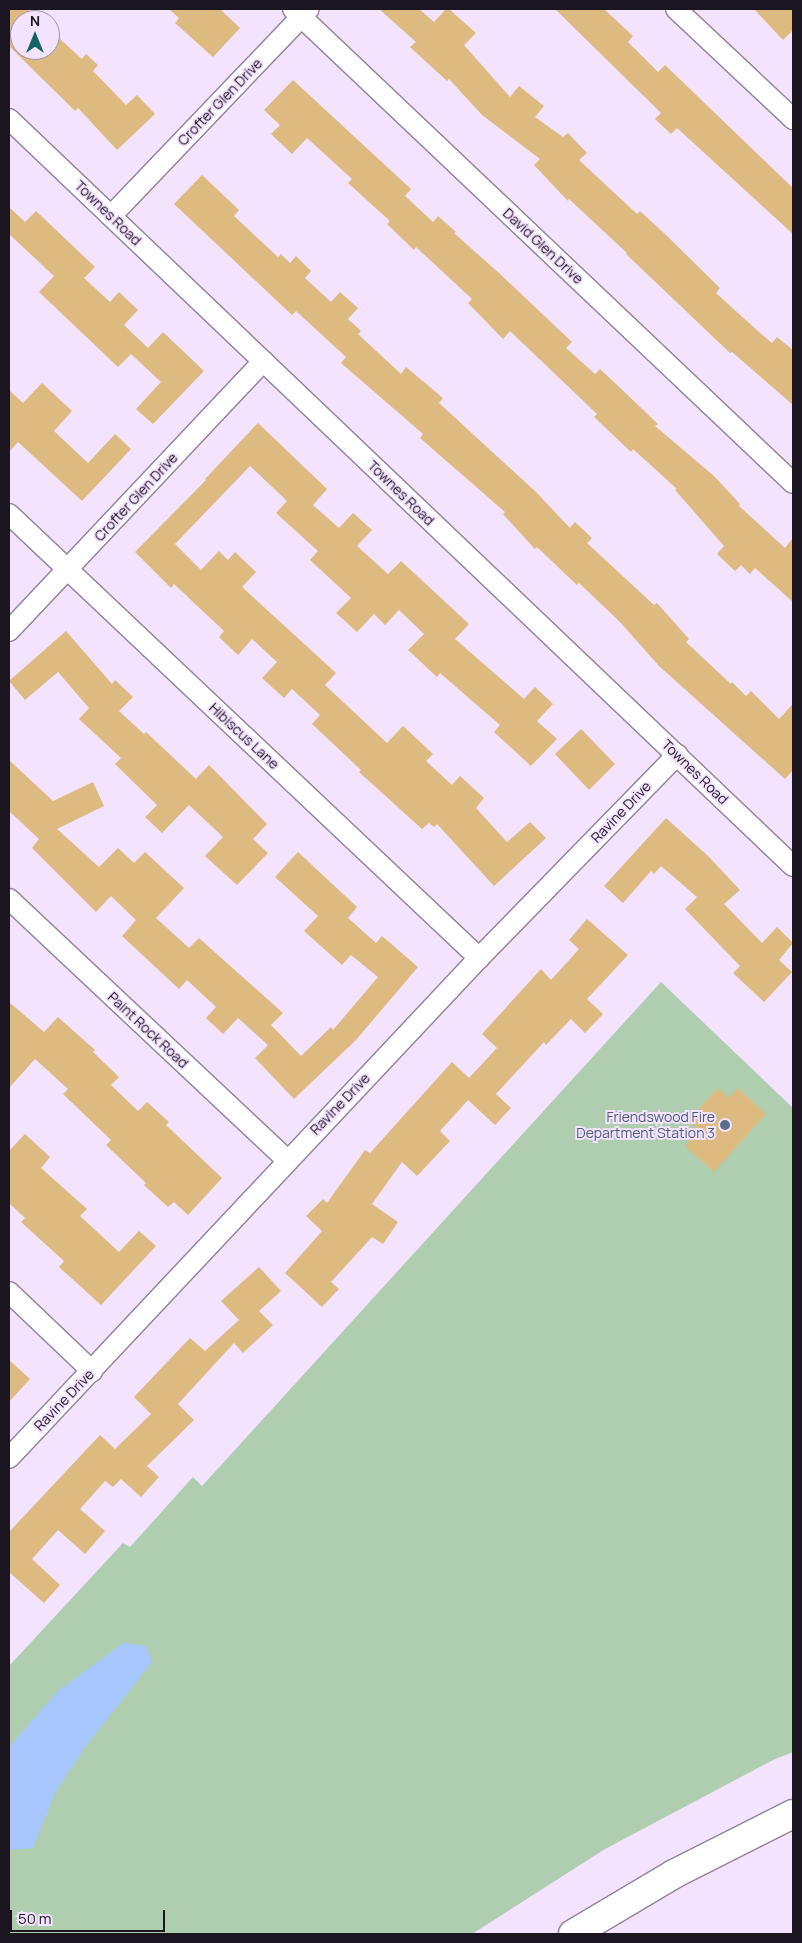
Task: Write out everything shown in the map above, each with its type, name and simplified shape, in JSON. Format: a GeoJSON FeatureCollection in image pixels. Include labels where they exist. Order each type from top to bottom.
{"type":"FeatureCollection","features":[{"type":"Feature","properties":{"kind":"main road"},"geometry":{"type":"LineString","coordinates":[[573,1934],[674,1874],[793,1814]]}},
{"type":"Feature","properties":{"kind":"street"},"geometry":{"type":"LineString","coordinates":[[676,9],[793,119]]}},
{"type":"Feature","properties":{"kind":"street","name":"Crofter Glen Drive"},"geometry":{"type":"LineString","coordinates":[[111,216],[301,11]]}},
{"type":"Feature","properties":{"kind":"street","name":"David Glen Drive"},"geometry":{"type":"LineString","coordinates":[[301,11],[793,483]]}},
{"type":"Feature","properties":{"kind":"street","name":"Townes Road"},"geometry":{"type":"LineString","coordinates":[[9,120],[793,866]]}},
{"type":"Feature","properties":{"kind":"street","name":"Crofter Glen Drive"},"geometry":{"type":"LineString","coordinates":[[9,631],[263,361]]}},
{"type":"Feature","properties":{"kind":"street","name":"Hibiscus Lane"},"geometry":{"type":"LineString","coordinates":[[9,514],[479,958]]}},
{"type":"Feature","properties":{"kind":"street","name":"Ravine Drive"},"geometry":{"type":"LineString","coordinates":[[9,1458],[287,1160],[479,958],[677,755]]}},
{"type":"Feature","properties":{"kind":"street","name":"Paint Rock Road"},"geometry":{"type":"LineString","coordinates":[[9,899],[287,1160]]}},
{"type":"Feature","properties":{"kind":"street"},"geometry":{"type":"LineString","coordinates":[[9,1292],[92,1371]]}},
{"type":"Feature","properties":{"kind":"green space"},"geometry":{"type":"Polygon","coordinates":[[[661,982],[793,1108],[793,1752],[773,1760],[605,1849],[472,1934],[9,1934],[9,1666],[123,1543],[130,1547],[193,1477],[202,1486],[661,982]]]}},
{"type":"Feature","properties":{"kind":"water"},"geometry":{"type":"Polygon","coordinates":[[[123,1643],[146,1646],[152,1662],[85,1747],[55,1793],[33,1848],[9,1850],[9,1747],[58,1691],[123,1643]]]}},
{"type":"Feature","properties":{"kind":"building"},"geometry":{"type":"Polygon","coordinates":[[[9,9],[27,9],[10,10],[9,46],[9,9]]]}},
{"type":"Feature","properties":{"kind":"building"},"geometry":{"type":"Polygon","coordinates":[[[169,9],[220,9],[240,28],[213,57],[175,23],[179,18],[169,9]]]}},
{"type":"Feature","properties":{"kind":"building"},"geometry":{"type":"Polygon","coordinates":[[[379,9],[419,9],[434,22],[446,9],[449,9],[476,33],[464,45],[510,97],[519,86],[544,106],[535,117],[563,137],[568,133],[587,153],[579,160],[637,214],[640,211],[665,234],[720,288],[716,293],[772,343],[777,337],[793,350],[793,405],[732,352],[730,353],[627,253],[569,199],[568,201],[534,165],[540,159],[482,115],[449,79],[447,81],[410,47],[416,42],[379,9]]]}},
{"type":"Feature","properties":{"kind":"building"},"geometry":{"type":"Polygon","coordinates":[[[555,9],[604,9],[633,36],[628,42],[658,72],[665,65],[793,188],[793,234],[677,128],[671,134],[655,119],[661,113],[555,9]]]}},
{"type":"Feature","properties":{"kind":"building"},"geometry":{"type":"Polygon","coordinates":[[[754,9],[793,9],[793,30],[783,40],[754,9]]]}},
{"type":"Feature","properties":{"kind":"building"},"geometry":{"type":"Polygon","coordinates":[[[60,39],[82,59],[86,54],[98,65],[93,71],[126,105],[137,95],[155,114],[117,150],[78,108],[75,111],[23,60],[60,60],[60,39]]]}},
{"type":"Feature","properties":{"kind":"building"},"geometry":{"type":"Polygon","coordinates":[[[293,80],[411,189],[405,196],[433,222],[438,216],[572,342],[566,348],[595,374],[600,369],[658,424],[655,426],[714,476],[740,504],[739,506],[785,548],[793,538],[793,602],[755,568],[750,574],[741,565],[735,571],[717,554],[724,546],[675,490],[677,489],[633,449],[631,452],[594,417],[597,414],[510,331],[503,339],[468,303],[472,299],[416,247],[414,250],[387,224],[390,221],[348,183],[352,179],[307,138],[292,154],[271,134],[280,125],[264,110],[293,80]]]}},
{"type":"Feature","properties":{"kind":"building"},"geometry":{"type":"Polygon","coordinates":[[[202,175],[239,210],[234,216],[278,257],[281,254],[290,263],[296,256],[311,271],[305,278],[331,302],[340,292],[358,308],[348,319],[361,331],[358,334],[401,374],[406,367],[443,398],[439,403],[536,492],[570,528],[575,522],[592,538],[587,543],[654,605],[657,603],[689,639],[686,642],[731,684],[732,682],[746,696],[751,691],[779,719],[793,704],[793,770],[785,779],[659,666],[620,622],[579,583],[577,585],[537,547],[535,549],[503,514],[505,512],[420,438],[423,434],[341,363],[346,357],[296,311],[292,315],[174,204],[202,175]]]}},
{"type":"Feature","properties":{"kind":"building"},"geometry":{"type":"Polygon","coordinates":[[[9,207],[25,222],[36,211],[95,267],[84,278],[110,302],[119,292],[138,310],[124,325],[148,348],[163,332],[204,371],[153,424],[136,409],[161,382],[131,354],[118,367],[39,292],[54,276],[9,234],[9,207]]]}},
{"type":"Feature","properties":{"kind":"building"},"geometry":{"type":"Polygon","coordinates":[[[42,383],[72,411],[54,431],[88,463],[115,434],[131,449],[82,501],[18,442],[9,452],[9,390],[23,403],[42,383]]]}},
{"type":"Feature","properties":{"kind":"building"},"geometry":{"type":"Polygon","coordinates":[[[258,423],[327,489],[313,505],[339,528],[353,513],[372,530],[357,546],[388,574],[401,561],[469,624],[455,639],[524,699],[535,687],[553,704],[537,721],[557,739],[531,766],[494,732],[500,725],[440,673],[437,677],[408,650],[424,634],[399,610],[385,625],[374,614],[357,632],[336,613],[351,598],[310,560],[318,551],[276,513],[287,501],[250,466],[175,544],[201,570],[219,551],[228,560],[235,552],[256,572],[242,587],[336,673],[325,685],[387,743],[403,726],[433,754],[426,761],[452,785],[460,776],[484,798],[476,808],[507,842],[530,822],[546,838],[494,886],[437,824],[434,827],[429,823],[422,829],[359,772],[361,770],[312,724],[320,715],[292,689],[284,698],[262,678],[277,662],[252,639],[238,655],[219,637],[224,631],[174,584],[171,588],[135,552],[206,480],[258,423]]]}},
{"type":"Feature","properties":{"kind":"building"},"geometry":{"type":"Polygon","coordinates":[[[66,631],[112,684],[115,680],[133,697],[119,711],[144,734],[146,732],[196,779],[209,765],[267,824],[253,839],[268,853],[237,885],[205,856],[223,837],[189,805],[162,833],[145,817],[157,805],[115,764],[121,758],[79,719],[89,708],[58,672],[25,700],[9,681],[66,631]]]}},
{"type":"Feature","properties":{"kind":"building"},"geometry":{"type":"Polygon","coordinates":[[[581,729],[615,764],[589,790],[555,754],[581,729]]]}},
{"type":"Feature","properties":{"kind":"building"},"geometry":{"type":"Polygon","coordinates":[[[9,760],[53,801],[93,782],[104,806],[57,829],[99,867],[118,848],[134,863],[145,852],[184,888],[156,918],[189,948],[199,938],[283,1013],[271,1025],[301,1056],[331,1027],[333,1030],[378,977],[351,955],[342,965],[304,931],[318,916],[275,877],[298,852],[357,907],[348,918],[376,943],[382,936],[418,967],[356,1040],[294,1099],[255,1058],[268,1045],[238,1018],[223,1034],[206,1018],[216,1007],[187,980],[179,989],[122,936],[136,920],[111,896],[96,912],[32,848],[39,839],[9,811],[9,760]]]}},
{"type":"Feature","properties":{"kind":"building"},"geometry":{"type":"Polygon","coordinates":[[[666,818],[708,856],[740,890],[724,904],[762,943],[777,927],[793,943],[779,960],[792,972],[764,1002],[733,973],[740,966],[685,909],[697,897],[661,866],[654,874],[651,871],[623,903],[604,886],[666,818]]]}},
{"type":"Feature","properties":{"kind":"building"},"geometry":{"type":"Polygon","coordinates":[[[587,919],[628,955],[587,999],[603,1014],[585,1033],[571,1019],[546,1045],[544,1042],[496,1094],[511,1108],[495,1125],[468,1100],[440,1131],[450,1141],[417,1176],[402,1162],[372,1204],[398,1222],[383,1244],[372,1237],[331,1282],[339,1289],[322,1307],[285,1273],[322,1231],[306,1216],[323,1199],[327,1203],[365,1150],[370,1153],[452,1062],[469,1078],[497,1048],[482,1034],[541,969],[551,980],[579,949],[569,940],[587,919]]]}},
{"type":"Feature","properties":{"kind":"building"},"geometry":{"type":"Polygon","coordinates":[[[9,1002],[44,1032],[58,1017],[95,1050],[93,1052],[119,1077],[111,1085],[138,1111],[147,1102],[169,1122],[166,1125],[222,1178],[188,1215],[174,1202],[168,1207],[144,1185],[146,1183],[106,1145],[111,1140],[63,1094],[68,1089],[35,1059],[9,1088],[9,1002]]]}},
{"type":"Feature","properties":{"kind":"building","name":"Friendswood Fire Department Station 3"},"geometry":{"type":"Polygon","coordinates":[[[718,1088],[729,1098],[738,1088],[766,1114],[714,1172],[685,1146],[699,1130],[688,1120],[718,1088]]]}},
{"type":"Feature","properties":{"kind":"building"},"geometry":{"type":"Polygon","coordinates":[[[25,1134],[50,1157],[41,1168],[87,1209],[80,1216],[119,1252],[139,1231],[156,1246],[101,1305],[59,1267],[64,1261],[21,1222],[25,1218],[9,1203],[9,1151],[25,1134]]]}},
{"type":"Feature","properties":{"kind":"building"},"geometry":{"type":"Polygon","coordinates":[[[259,1267],[281,1291],[259,1311],[273,1325],[243,1353],[234,1343],[178,1404],[194,1420],[147,1466],[159,1477],[141,1497],[121,1479],[113,1487],[105,1481],[80,1509],[105,1531],[85,1554],[58,1530],[32,1559],[60,1585],[44,1603],[9,1572],[9,1532],[100,1435],[115,1449],[151,1414],[134,1397],[190,1338],[205,1351],[239,1320],[221,1301],[259,1267]]]}},
{"type":"Feature","properties":{"kind":"building"},"geometry":{"type":"Polygon","coordinates":[[[9,1360],[30,1379],[9,1402],[9,1360]]]}},
{"type":"Feature","properties":{"kind":"place","name":"Friendswood Fire Department Station 3"},"geometry":{"type":"Point","coordinates":[725,1125]}}]}
